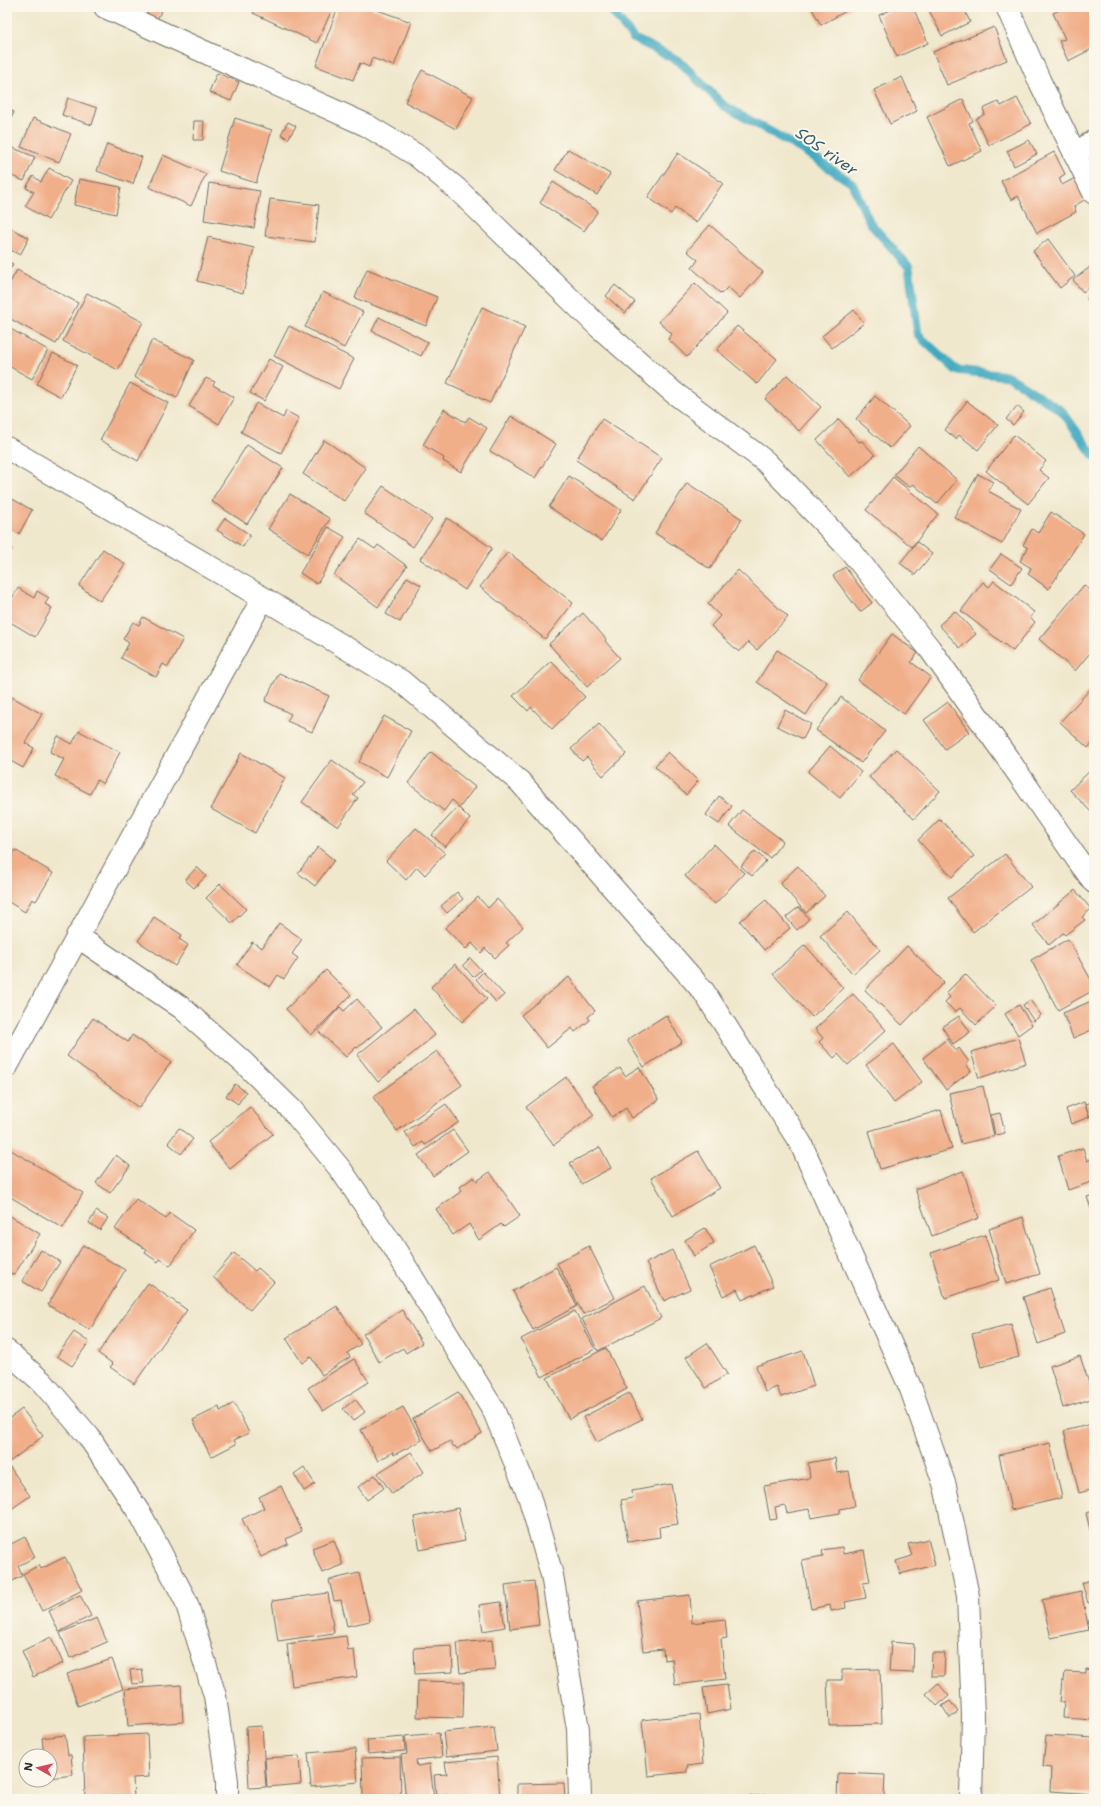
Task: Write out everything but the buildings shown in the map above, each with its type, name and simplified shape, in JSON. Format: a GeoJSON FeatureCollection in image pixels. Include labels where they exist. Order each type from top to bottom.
{"type":"FeatureCollection","features":[{"type":"Feature","properties":{"kind":"street"},"geometry":{"type":"LineString","coordinates":[[105,7],[366,125],[416,155],[463,194],[604,332],[674,392],[765,461],[850,550],[930,649],[1094,882]]}},
{"type":"Feature","properties":{"kind":"street"},"geometry":{"type":"LineString","coordinates":[[1007,7],[1094,192]]}},
{"type":"Feature","properties":{"kind":"street"},"geometry":{"type":"LineString","coordinates":[[1075,154],[1094,141]]}},
{"type":"Feature","properties":{"kind":"street"},"geometry":{"type":"LineString","coordinates":[[7,448],[401,681],[520,782],[704,992],[801,1144],[911,1388],[945,1486],[968,1596],[973,1715],[971,1799]]}},
{"type":"Feature","properties":{"kind":"street"},"geometry":{"type":"LineString","coordinates":[[7,1066],[263,598]]}},
{"type":"Feature","properties":{"kind":"street"},"geometry":{"type":"LineString","coordinates":[[77,936],[182,1008],[243,1062],[291,1109],[341,1170],[393,1246],[493,1409],[529,1496],[552,1575],[578,1729],[580,1799]]}},
{"type":"Feature","properties":{"kind":"street"},"geometry":{"type":"LineString","coordinates":[[7,1351],[42,1382],[89,1437],[142,1517],[186,1601],[215,1696],[227,1781],[227,1799]]}},
{"type":"Feature","properties":{"kind":"waterway","name":"SOS river"},"geometry":{"type":"LineString","coordinates":[[609,7],[633,38],[679,61],[723,105],[801,149],[852,183],[870,223],[909,267],[918,335],[956,370],[1008,376],[1062,411],[1094,456]]}}]}
